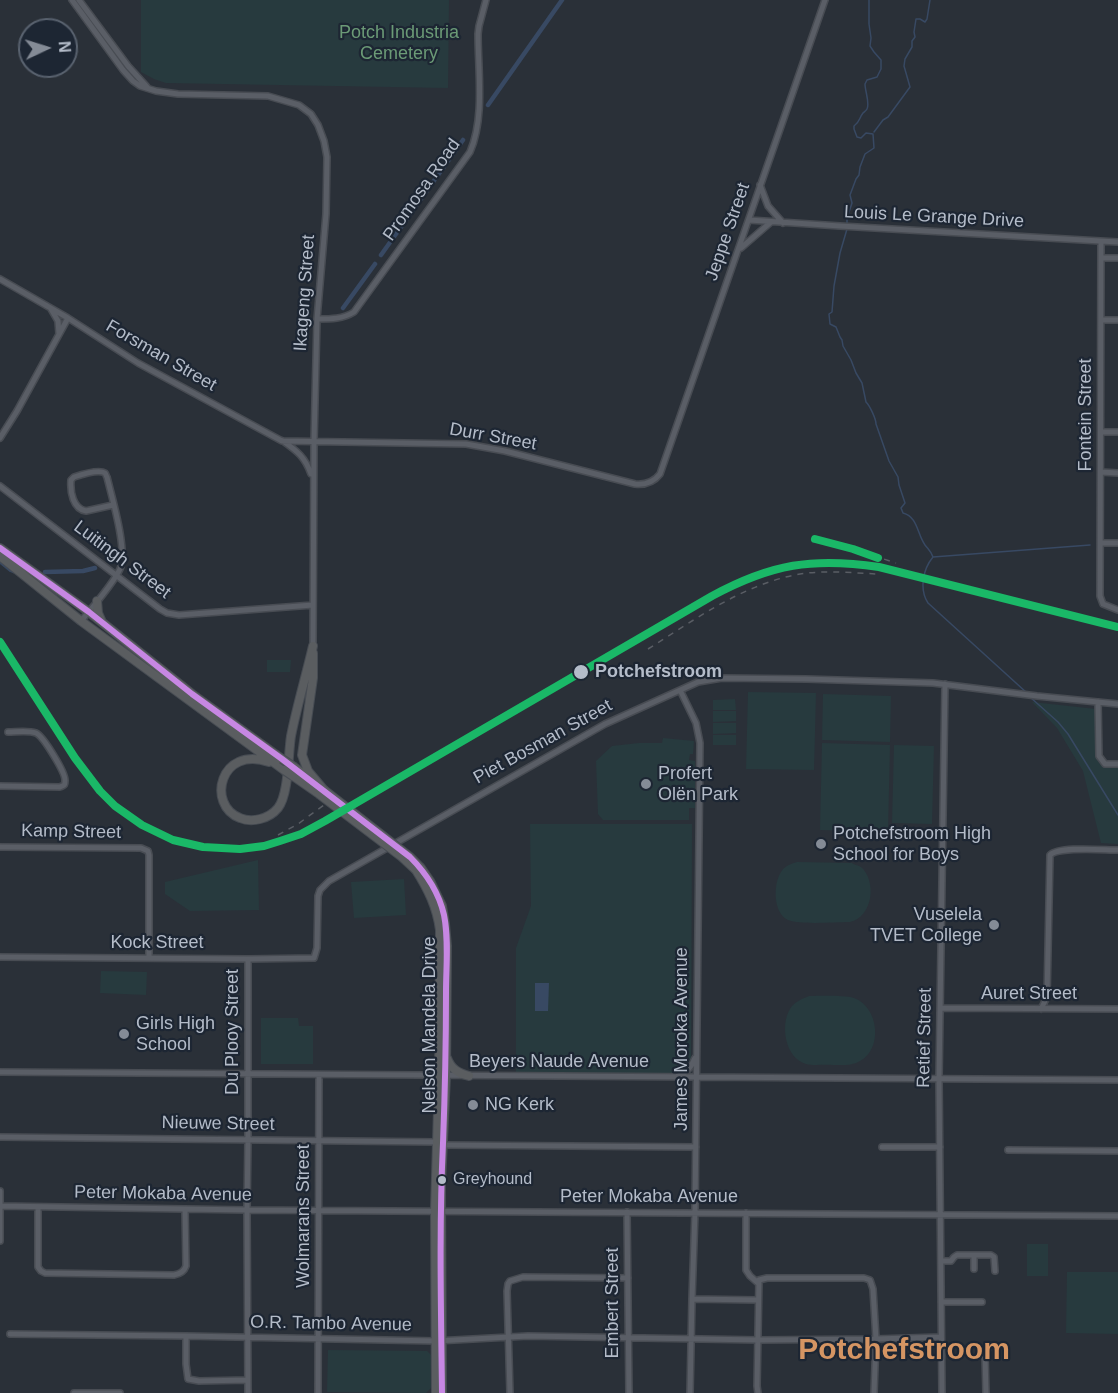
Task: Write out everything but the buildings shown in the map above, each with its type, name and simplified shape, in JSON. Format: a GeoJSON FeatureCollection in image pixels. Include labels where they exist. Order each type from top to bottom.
{"type":"FeatureCollection","features":[{"type":"Feature","properties":{"kind":"highway","name":"Nelson Mandela Drive"},"geometry":{"type":"LineString","coordinates":[[0,548],[89,612],[283,765]]}},
{"type":"Feature","properties":{"kind":"highway","name":"Nelson Mandela Drive"},"geometry":{"type":"LineString","coordinates":[[0,556],[81,621],[322,792],[418,869],[436,892],[442,906],[445,924],[447,946],[446,1056],[442,1076]]}},
{"type":"Feature","properties":{"kind":"highway"},"geometry":{"type":"LineString","coordinates":[[97,601],[98,613],[103,623]]}},
{"type":"Feature","properties":{"kind":"highway"},"geometry":{"type":"LineString","coordinates":[[283,765],[254,758],[242,760],[232,766],[225,775],[221,789],[228,809],[239,818],[253,821],[270,815],[278,808],[285,791],[291,736],[313,646]]}},
{"type":"Feature","properties":{"kind":"highway"},"geometry":{"type":"LineString","coordinates":[[313,646],[313,678],[302,755],[304,765],[322,792]]}},
{"type":"Feature","properties":{"kind":"highway","name":"Nelson Mandela Drive"},"geometry":{"type":"LineString","coordinates":[[418,869],[432,898],[440,930],[442,1076],[438,1211],[439,1341],[442,1393]]}},
{"type":"Feature","properties":{"kind":"highway"},"geometry":{"type":"LineString","coordinates":[[446,1056],[454,1069],[469,1076]]}},
{"type":"Feature","properties":{"kind":"highway","name":"Nelson Mandela Drive"},"geometry":{"type":"LineString","coordinates":[[436,1393],[439,1341]]}},
{"type":"Feature","properties":{"kind":"street","name":"Ikageng Street"},"geometry":{"type":"LineString","coordinates":[[72,0],[123,70],[137,84],[178,94],[268,96],[298,105],[311,114],[321,133],[327,157],[326,214],[317,319],[313,478],[313,646]]}},
{"type":"Feature","properties":{"kind":"street"},"geometry":{"type":"LineString","coordinates":[[79,0],[128,66],[148,88]]}},
{"type":"Feature","properties":{"kind":"street","name":"Promosa Road"},"geometry":{"type":"LineString","coordinates":[[317,319],[336,319],[354,312],[470,152],[475,142],[479,118],[478,34],[486,0]]}},
{"type":"Feature","properties":{"kind":"street","name":"Jeppe Street"},"geometry":{"type":"LineString","coordinates":[[660,474],[825,0]]}},
{"type":"Feature","properties":{"kind":"street"},"geometry":{"type":"LineString","coordinates":[[760,185],[768,206],[783,223]]}},
{"type":"Feature","properties":{"kind":"street","name":"Louis Le Grange Drive"},"geometry":{"type":"LineString","coordinates":[[749,220],[1118,242]]}},
{"type":"Feature","properties":{"kind":"street"},"geometry":{"type":"LineString","coordinates":[[739,249],[771,222]]}},
{"type":"Feature","properties":{"kind":"street","name":"Fontein Street"},"geometry":{"type":"LineString","coordinates":[[1101,242],[1100,596],[1102,604],[1118,610]]}},
{"type":"Feature","properties":{"kind":"street"},"geometry":{"type":"LineString","coordinates":[[1101,258],[1118,258]]}},
{"type":"Feature","properties":{"kind":"street","name":"Forsman Street"},"geometry":{"type":"LineString","coordinates":[[0,279],[68,318],[138,363],[282,441],[314,442]]}},
{"type":"Feature","properties":{"kind":"street"},"geometry":{"type":"LineString","coordinates":[[49,307],[58,321],[58,336]]}},
{"type":"Feature","properties":{"kind":"street"},"geometry":{"type":"LineString","coordinates":[[0,438],[68,318]]}},
{"type":"Feature","properties":{"kind":"street"},"geometry":{"type":"LineString","coordinates":[[1102,320],[1118,320]]}},
{"type":"Feature","properties":{"kind":"street"},"geometry":{"type":"LineString","coordinates":[[1101,432],[1118,432]]}},
{"type":"Feature","properties":{"kind":"street"},"geometry":{"type":"LineString","coordinates":[[282,441],[303,458],[313,478]]}},
{"type":"Feature","properties":{"kind":"street","name":"Durr Street"},"geometry":{"type":"LineString","coordinates":[[314,442],[466,444],[505,451],[642,484],[653,481],[660,474]]}},
{"type":"Feature","properties":{"kind":"street"},"geometry":{"type":"LineString","coordinates":[[81,621],[116,576],[123,556],[113,505],[107,477],[102,471],[74,477],[71,480],[71,489],[78,509],[86,512],[113,505]]}},
{"type":"Feature","properties":{"kind":"street"},"geometry":{"type":"LineString","coordinates":[[1101,472],[1118,473]]}},
{"type":"Feature","properties":{"kind":"street","name":"Luitingh Street"},"geometry":{"type":"LineString","coordinates":[[0,486],[160,609],[173,615],[313,605]]}},
{"type":"Feature","properties":{"kind":"street"},"geometry":{"type":"LineString","coordinates":[[1101,543],[1118,543]]}},
{"type":"Feature","properties":{"kind":"street","name":"Piet Bosman Street"},"geometry":{"type":"LineString","coordinates":[[314,958],[317,948],[318,896],[320,890],[329,881],[626,713],[698,682],[722,678],[945,684],[1118,704]]}},
{"type":"Feature","properties":{"kind":"street","name":"Retief Street"},"geometry":{"type":"LineString","coordinates":[[942,1393],[939,1066],[945,684]]}},
{"type":"Feature","properties":{"kind":"street","name":"James Moroka Avenue"},"geometry":{"type":"LineString","coordinates":[[680,690],[696,723],[700,743],[696,1147],[690,1393]]}},
{"type":"Feature","properties":{"kind":"street"},"geometry":{"type":"LineString","coordinates":[[1098,702],[1099,756],[1105,764],[1118,764]]}},
{"type":"Feature","properties":{"kind":"street"},"geometry":{"type":"LineString","coordinates":[[0,786],[60,787],[66,779],[39,735],[31,732],[8,732]]}},
{"type":"Feature","properties":{"kind":"street","name":"Kamp Street"},"geometry":{"type":"LineString","coordinates":[[0,847],[145,849],[149,855],[149,958]]}},
{"type":"Feature","properties":{"kind":"street"},"geometry":{"type":"LineString","coordinates":[[1041,1009],[1047,997],[1048,861],[1051,854],[1068,850],[1118,850]]}},
{"type":"Feature","properties":{"kind":"street","name":"Kock Street"},"geometry":{"type":"LineString","coordinates":[[0,957],[314,958]]}},
{"type":"Feature","properties":{"kind":"street","name":"Du Plooy Street"},"geometry":{"type":"LineString","coordinates":[[248,1393],[249,959]]}},
{"type":"Feature","properties":{"kind":"street"},"geometry":{"type":"LineString","coordinates":[[1047,997],[1053,1009]]}},
{"type":"Feature","properties":{"kind":"street","name":"Auret Street"},"geometry":{"type":"LineString","coordinates":[[940,1008],[1118,1009]]}},
{"type":"Feature","properties":{"kind":"street"},"geometry":{"type":"LineString","coordinates":[[673,1078],[687,1071],[697,1055]]}},
{"type":"Feature","properties":{"kind":"street"},"geometry":{"type":"LineString","coordinates":[[926,1079],[939,1066]]}},
{"type":"Feature","properties":{"kind":"street","name":"Beyers Naude Avenue"},"geometry":{"type":"LineString","coordinates":[[0,1072],[1118,1080]]}},
{"type":"Feature","properties":{"kind":"street","name":"Wolmarans Street"},"geometry":{"type":"LineString","coordinates":[[318,1075],[318,1393]]}},
{"type":"Feature","properties":{"kind":"street","name":"Nieuwe Street"},"geometry":{"type":"LineString","coordinates":[[0,1137],[696,1147]]}},
{"type":"Feature","properties":{"kind":"street"},"geometry":{"type":"LineString","coordinates":[[882,1147],[940,1147]]}},
{"type":"Feature","properties":{"kind":"street"},"geometry":{"type":"LineString","coordinates":[[1008,1150],[1118,1151]]}},
{"type":"Feature","properties":{"kind":"street"},"geometry":{"type":"LineString","coordinates":[[0,1191],[0,1241]]}},
{"type":"Feature","properties":{"kind":"street","name":"Peter Mokaba Avenue"},"geometry":{"type":"LineString","coordinates":[[0,1206],[1118,1216]]}},
{"type":"Feature","properties":{"kind":"street"},"geometry":{"type":"LineString","coordinates":[[38,1208],[38,1267],[41,1271],[52,1274],[162,1275],[178,1274],[185,1270],[185,1209]]}},
{"type":"Feature","properties":{"kind":"street","name":"Embert Street"},"geometry":{"type":"LineString","coordinates":[[627,1212],[628,1393]]}},
{"type":"Feature","properties":{"kind":"street"},"geometry":{"type":"LineString","coordinates":[[746,1213],[746,1270],[758,1283]]}},
{"type":"Feature","properties":{"kind":"street"},"geometry":{"type":"LineString","coordinates":[[974,1255],[974,1269]]}},
{"type":"Feature","properties":{"kind":"street"},"geometry":{"type":"LineString","coordinates":[[941,1261],[951,1261],[956,1256],[993,1256],[995,1271]]}},
{"type":"Feature","properties":{"kind":"street"},"geometry":{"type":"LineString","coordinates":[[510,1393],[507,1287],[510,1281],[523,1277],[628,1278]]}},
{"type":"Feature","properties":{"kind":"street"},"geometry":{"type":"LineString","coordinates":[[758,1393],[757,1300],[760,1279],[864,1278],[870,1280],[873,1289],[876,1339],[874,1393]]}},
{"type":"Feature","properties":{"kind":"street"},"geometry":{"type":"LineString","coordinates":[[692,1299],[757,1300]]}},
{"type":"Feature","properties":{"kind":"street"},"geometry":{"type":"LineString","coordinates":[[941,1302],[982,1302]]}},
{"type":"Feature","properties":{"kind":"street","name":"O.R. Tambo Avenue"},"geometry":{"type":"LineString","coordinates":[[10,1334],[439,1341],[509,1336],[759,1340],[941,1337]]}},
{"type":"Feature","properties":{"kind":"street"},"geometry":{"type":"LineString","coordinates":[[186,1336],[188,1379],[199,1381],[248,1380]]}},
{"type":"Feature","properties":{"kind":"street"},"geometry":{"type":"LineString","coordinates":[[986,1393],[985,1355],[988,1349]]}},
{"type":"Feature","properties":{"kind":"street"},"geometry":{"type":"LineString","coordinates":[[74,1393],[120,1393]]}},
{"type":"Feature","properties":{"kind":"green space","name":"Potch Industria Cemetery"},"geometry":{"type":"Polygon","coordinates":[[[141,0],[449,0],[448,88],[166,83],[141,72],[141,0]]]}},
{"type":"Feature","properties":{"kind":"green space"},"geometry":{"type":"Polygon","coordinates":[[[267,660],[291,660],[290,672],[267,672],[267,660]]]}},
{"type":"Feature","properties":{"kind":"green space"},"geometry":{"type":"Polygon","coordinates":[[[748,692],[816,693],[814,770],[746,769],[748,692]]]}},
{"type":"Feature","properties":{"kind":"green space"},"geometry":{"type":"Polygon","coordinates":[[[823,694],[891,696],[890,742],[822,740],[823,694]]]}},
{"type":"Feature","properties":{"kind":"green space"},"geometry":{"type":"Polygon","coordinates":[[[735,699],[736,710],[713,710],[713,700],[735,699]]]}},
{"type":"Feature","properties":{"kind":"green space"},"geometry":{"type":"Polygon","coordinates":[[[1032,702],[1096,709],[1097,759],[1103,766],[1118,768],[1118,844],[1101,843],[1083,771],[1057,728],[1032,702]]]}},
{"type":"Feature","properties":{"kind":"green space"},"geometry":{"type":"Polygon","coordinates":[[[713,711],[736,711],[736,721],[713,722],[713,711]]]}},
{"type":"Feature","properties":{"kind":"green space"},"geometry":{"type":"Polygon","coordinates":[[[713,723],[736,723],[736,733],[713,734],[713,723]]]}},
{"type":"Feature","properties":{"kind":"green space"},"geometry":{"type":"Polygon","coordinates":[[[713,735],[736,735],[736,745],[713,745],[713,735]]]}},
{"type":"Feature","properties":{"kind":"green space","name":"Profert Olën Park"},"geometry":{"type":"Polygon","coordinates":[[[663,738],[694,741],[693,754],[690,754],[689,760],[695,761],[695,808],[689,808],[689,820],[603,820],[598,814],[596,761],[612,746],[662,743],[663,738]]]}},
{"type":"Feature","properties":{"kind":"green space"},"geometry":{"type":"Polygon","coordinates":[[[822,743],[890,745],[888,832],[820,830],[822,743]]]}},
{"type":"Feature","properties":{"kind":"green space"},"geometry":{"type":"Polygon","coordinates":[[[894,745],[934,746],[932,824],[892,823],[894,745]]]}},
{"type":"Feature","properties":{"kind":"green space"},"geometry":{"type":"Polygon","coordinates":[[[530,824],[692,824],[691,1074],[516,1074],[516,948],[531,906],[530,824]]]}},
{"type":"Feature","properties":{"kind":"green space"},"geometry":{"type":"Polygon","coordinates":[[[258,860],[259,910],[190,911],[165,894],[165,882],[258,860]]]}},
{"type":"Feature","properties":{"kind":"green space"},"geometry":{"type":"Polygon","coordinates":[[[797,862],[852,863],[861,867],[866,873],[871,889],[868,906],[864,913],[858,919],[850,922],[818,923],[788,920],[779,911],[777,905],[778,877],[784,868],[797,862]]]}},
{"type":"Feature","properties":{"kind":"green space"},"geometry":{"type":"Polygon","coordinates":[[[404,879],[406,915],[354,918],[351,882],[404,879]]]}},
{"type":"Feature","properties":{"kind":"green space"},"geometry":{"type":"Polygon","coordinates":[[[101,971],[147,972],[146,995],[100,993],[101,971]]]}},
{"type":"Feature","properties":{"kind":"green space"},"geometry":{"type":"Polygon","coordinates":[[[809,996],[850,997],[862,1003],[869,1010],[875,1028],[875,1038],[867,1055],[857,1063],[812,1065],[799,1061],[793,1055],[786,1040],[785,1023],[794,1004],[809,996]]]}},
{"type":"Feature","properties":{"kind":"green space"},"geometry":{"type":"Polygon","coordinates":[[[261,1018],[298,1018],[299,1026],[313,1026],[313,1064],[261,1064],[261,1018]]]}},
{"type":"Feature","properties":{"kind":"green space"},"geometry":{"type":"Polygon","coordinates":[[[1027,1244],[1048,1244],[1048,1276],[1027,1276],[1027,1244]]]}},
{"type":"Feature","properties":{"kind":"green space"},"geometry":{"type":"Polygon","coordinates":[[[1067,1272],[1118,1272],[1118,1334],[1066,1333],[1067,1272]]]}},
{"type":"Feature","properties":{"kind":"green space"},"geometry":{"type":"Polygon","coordinates":[[[328,1350],[427,1351],[431,1355],[431,1388],[426,1393],[327,1392],[328,1350]]]}},
{"type":"Feature","properties":{"kind":"water"},"geometry":{"type":"Polygon","coordinates":[[[535,983],[549,983],[548,1011],[535,1011],[535,983]]]}},
{"type":"Feature","properties":{"kind":"waterway"},"geometry":{"type":"LineString","coordinates":[[488,105],[562,0]]}},
{"type":"Feature","properties":{"kind":"waterway"},"geometry":{"type":"LineString","coordinates":[[847,225],[852,203],[850,195],[865,154],[874,148],[873,134],[866,133],[861,138],[857,137],[854,129],[868,106],[865,84],[867,80],[877,77],[881,69],[881,60],[870,46],[869,0]]}},
{"type":"Feature","properties":{"kind":"waterway"},"geometry":{"type":"LineString","coordinates":[[874,132],[910,87],[904,66],[905,59],[915,37],[916,19],[925,22],[930,0]]}},
{"type":"Feature","properties":{"kind":"waterway"},"geometry":{"type":"LineString","coordinates":[[381,255],[463,140]]}},
{"type":"Feature","properties":{"kind":"waterway"},"geometry":{"type":"LineString","coordinates":[[847,229],[834,286],[832,312],[829,314],[830,324],[836,327],[862,383],[866,402],[874,416],[889,461],[898,477],[905,503],[901,508],[903,513],[912,518],[922,541],[933,557]]}},
{"type":"Feature","properties":{"kind":"waterway"},"geometry":{"type":"LineString","coordinates":[[343,308],[375,264]]}},
{"type":"Feature","properties":{"kind":"waterway"},"geometry":{"type":"LineString","coordinates":[[1027,693],[928,603],[923,585],[927,567],[933,557],[1090,545]]}},
{"type":"Feature","properties":{"kind":"waterway"},"geometry":{"type":"LineString","coordinates":[[0,561],[16,572]]}},
{"type":"Feature","properties":{"kind":"waterway"},"geometry":{"type":"LineString","coordinates":[[45,572],[83,571],[95,568]]}},
{"type":"Feature","properties":{"kind":"waterway"},"geometry":{"type":"LineString","coordinates":[[1030,697],[1068,734],[1118,815]]}},
{"type":"Feature","properties":{"kind":"railway"},"geometry":{"type":"LineString","coordinates":[[815,539],[896,563]]}},
{"type":"Feature","properties":{"kind":"railway"},"geometry":{"type":"LineString","coordinates":[[0,642],[75,758],[100,791],[115,806],[142,825],[173,840],[203,847],[240,849],[264,846],[301,834],[712,596],[733,585],[773,570],[813,563],[879,567],[1118,627]]}},
{"type":"Feature","properties":{"kind":"railway"},"geometry":{"type":"LineString","coordinates":[[648,649],[721,604],[779,579],[820,572],[878,574]]}},
{"type":"Feature","properties":{"kind":"railway"},"geometry":{"type":"LineString","coordinates":[[278,835],[324,805]]}},
{"type":"Feature","properties":{"kind":"transit line"},"geometry":{"type":"LineString","coordinates":[[815,539],[878,558]]}},
{"type":"Feature","properties":{"kind":"transit line"},"geometry":{"type":"LineString","coordinates":[[0,548],[89,612],[192,694],[282,759],[410,857],[435,891],[444,915],[447,944],[441,1237],[442,1393]]}},
{"type":"Feature","properties":{"kind":"transit line"},"geometry":{"type":"LineString","coordinates":[[0,642],[75,758],[100,791],[115,806],[142,825],[173,840],[203,847],[240,849],[264,846],[301,834],[712,596],[733,585],[773,570],[813,563],[879,567],[1118,627]]}},
{"type":"Feature","properties":{"kind":"place","name":"Potchefstroom"},"geometry":{"type":"Point","coordinates":[581,672]}},
{"type":"Feature","properties":{"kind":"place","name":"Profert Olën Park"},"geometry":{"type":"Point","coordinates":[646,784]}},
{"type":"Feature","properties":{"kind":"place","name":"Potchefstroom High School for Boys"},"geometry":{"type":"Point","coordinates":[821,844]}},
{"type":"Feature","properties":{"kind":"place","name":"Vuselela TVET College"},"geometry":{"type":"Point","coordinates":[994,925]}},
{"type":"Feature","properties":{"kind":"place","name":"Girls High School"},"geometry":{"type":"Point","coordinates":[124,1034]}},
{"type":"Feature","properties":{"kind":"place","name":"NG Kerk"},"geometry":{"type":"Point","coordinates":[473,1105]}},
{"type":"Feature","properties":{"kind":"place","name":"Greyhound"},"geometry":{"type":"Point","coordinates":[442,1180]}},
{"type":"Feature","properties":{"kind":"district","name":"Potchefstroom"},"geometry":{"type":"Point","coordinates":[904,1351]}}]}
